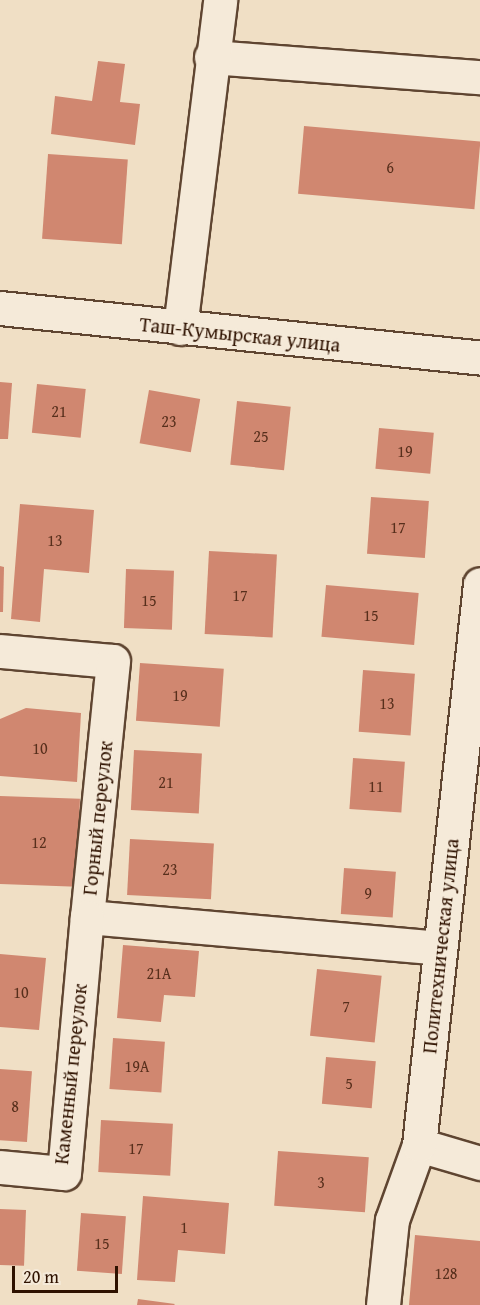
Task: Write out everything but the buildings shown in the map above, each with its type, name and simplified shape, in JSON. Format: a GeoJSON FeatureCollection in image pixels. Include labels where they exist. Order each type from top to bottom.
{"type":"FeatureCollection","features":[{"type":"Feature","properties":{"kind":"street"},"geometry":{"type":"LineString","coordinates":[[180,328],[211,57],[220,0]]}},
{"type":"Feature","properties":{"kind":"street"},"geometry":{"type":"LineString","coordinates":[[211,57],[480,77]]}},
{"type":"Feature","properties":{"kind":"street","name":"Таш-Кумырская улица"},"geometry":{"type":"LineString","coordinates":[[0,308],[480,358]]}},
{"type":"Feature","properties":{"kind":"street","name":"Политехническая улица"},"geometry":{"type":"LineString","coordinates":[[383,1305],[392,1220],[419,1145],[438,948],[474,719],[480,584]]}},
{"type":"Feature","properties":{"kind":"street","name":"Горный переулок"},"geometry":{"type":"LineString","coordinates":[[0,651],[113,661],[87,917],[438,948]]}},
{"type":"Feature","properties":{"kind":"street","name":"Каменный переулок"},"geometry":{"type":"LineString","coordinates":[[0,1167],[64,1173],[87,917]]}},
{"type":"Feature","properties":{"kind":"street"},"geometry":{"type":"LineString","coordinates":[[419,1145],[480,1163]]}}]}
